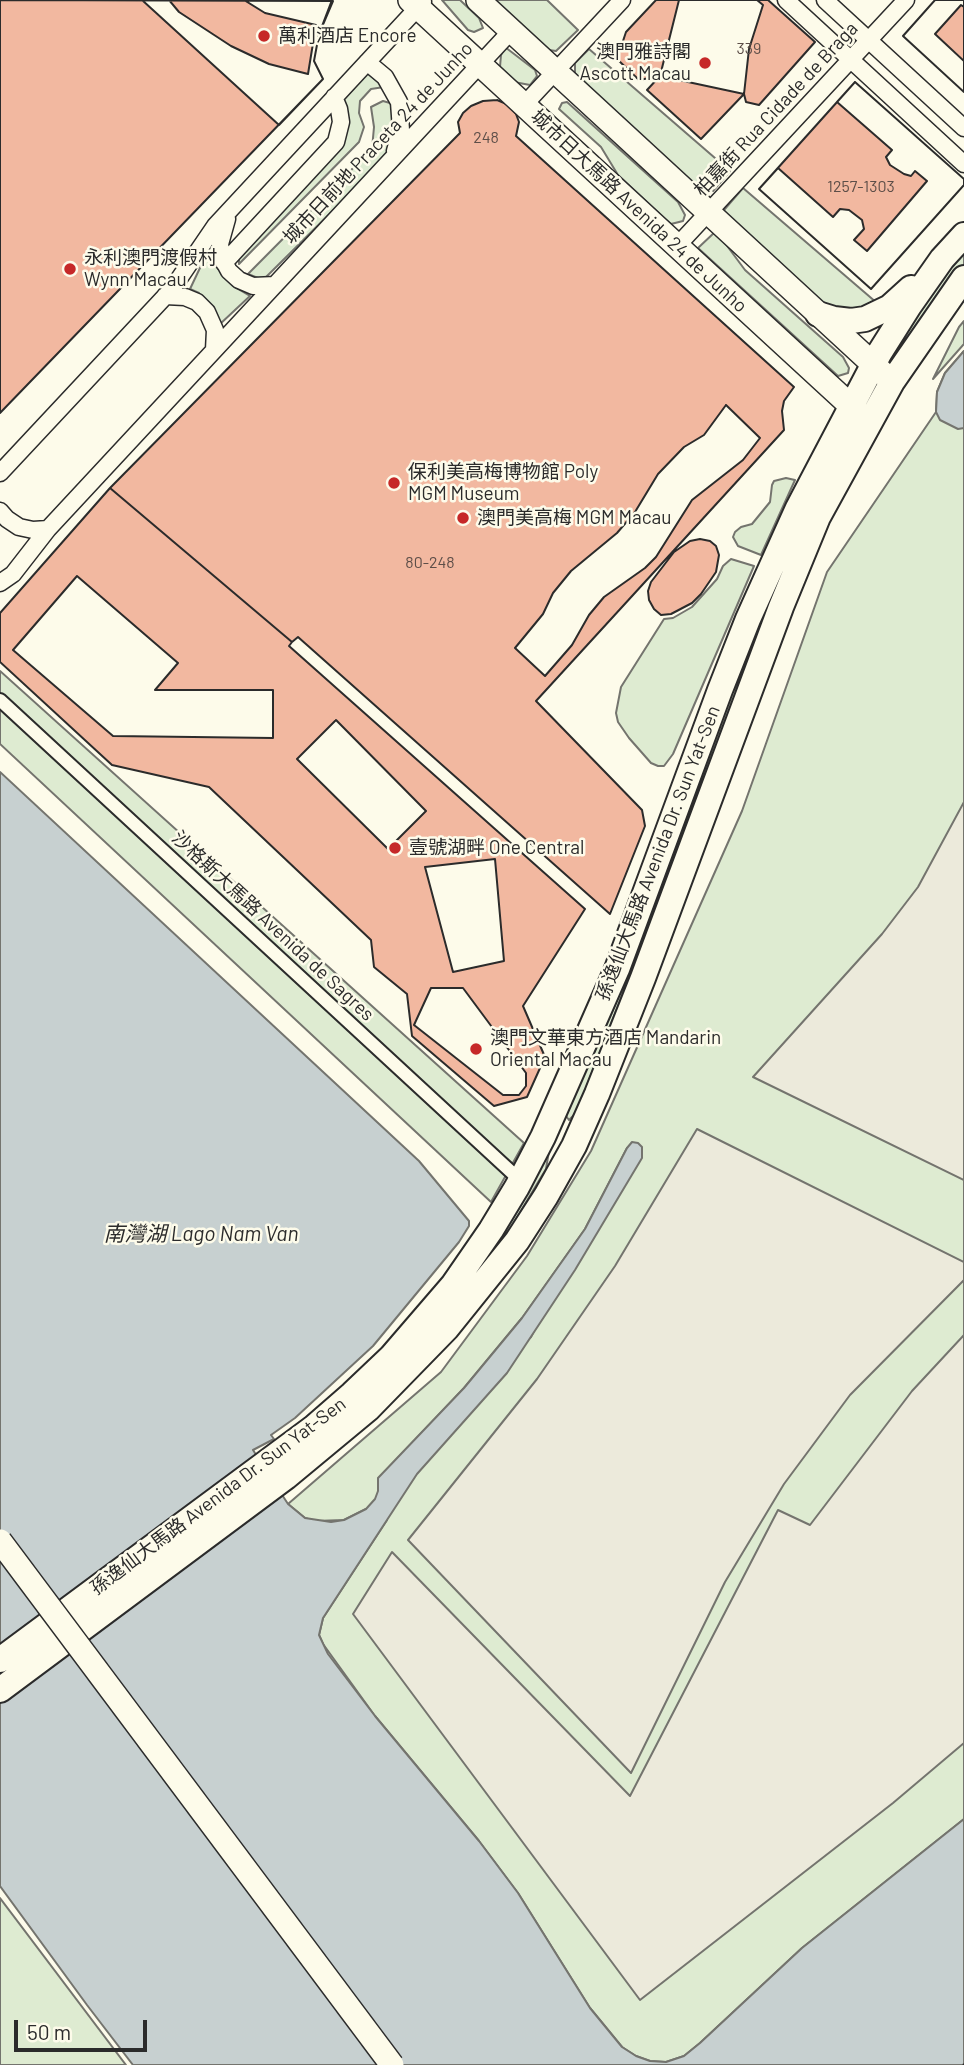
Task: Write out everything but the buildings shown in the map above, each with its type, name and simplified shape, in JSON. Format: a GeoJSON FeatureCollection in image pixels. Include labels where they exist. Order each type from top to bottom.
{"type":"FeatureCollection","features":[{"type":"Feature","properties":{"kind":"main road"},"geometry":{"type":"LineString","coordinates":[[478,0],[892,382]]}},
{"type":"Feature","properties":{"kind":"main road","name":"城市日大馬路 Avenida 24 de Junho"},"geometry":{"type":"LineString","coordinates":[[418,2],[480,64],[869,423]]}},
{"type":"Feature","properties":{"kind":"main road","name":"孫逸仙大馬路 Avenida Dr. Sun Yat-Sen"},"geometry":{"type":"LineString","coordinates":[[0,1690],[279,1467],[313,1428],[390,1357],[453,1285],[491,1230],[544,1137],[617,970],[748,619],[798,508],[873,364],[942,259],[964,235]]}},
{"type":"Feature","properties":{"kind":"main road"},"geometry":{"type":"LineString","coordinates":[[818,314],[834,320],[851,321],[879,314],[942,259]]}},
{"type":"Feature","properties":{"kind":"main road","name":"孫逸仙大馬路 Avenida Dr. Sun Yat-Sen"},"geometry":{"type":"LineString","coordinates":[[0,1660],[279,1467],[368,1409],[447,1328],[517,1241],[574,1146],[597,1094],[781,607],[818,517],[892,382],[964,278]]}},
{"type":"Feature","properties":{"kind":"main road"},"geometry":{"type":"LineString","coordinates":[[544,1137],[553,1138],[566,1132],[597,1094]]}},
{"type":"Feature","properties":{"kind":"main road"},"geometry":{"type":"LineString","coordinates":[[0,1541],[392,2065]]}},
{"type":"Feature","properties":{"kind":"street"},"geometry":{"type":"LineString","coordinates":[[524,105],[622,0]]}},
{"type":"Feature","properties":{"kind":"street"},"geometry":{"type":"LineString","coordinates":[[786,0],[964,164]]}},
{"type":"Feature","properties":{"kind":"street"},"geometry":{"type":"LineString","coordinates":[[825,0],[964,128]]}},
{"type":"Feature","properties":{"kind":"street","name":"柏嘉街 Rua Cidade de Braga"},"geometry":{"type":"LineString","coordinates":[[677,246],[906,0]]}},
{"type":"Feature","properties":{"kind":"street"},"geometry":{"type":"LineString","coordinates":[[0,473],[165,296],[215,226],[367,62],[418,2]]}},
{"type":"Feature","properties":{"kind":"street","name":"城市日前地 Praceta 24 de Junho"},"geometry":{"type":"LineString","coordinates":[[0,583],[18,569],[48,529],[511,31]]}},
{"type":"Feature","properties":{"kind":"street"},"geometry":{"type":"LineString","coordinates":[[367,62],[389,81],[400,107],[402,124],[399,141],[385,166]]}},
{"type":"Feature","properties":{"kind":"street"},"geometry":{"type":"LineString","coordinates":[[224,263],[336,142],[341,122],[334,97]]}},
{"type":"Feature","properties":{"kind":"street"},"geometry":{"type":"LineString","coordinates":[[234,205],[221,237],[220,251],[224,263],[234,276],[246,283],[275,285]]}},
{"type":"Feature","properties":{"kind":"street"},"geometry":{"type":"LineString","coordinates":[[165,296],[178,295],[191,299],[207,312],[215,330],[214,350]]}},
{"type":"Feature","properties":{"kind":"street"},"geometry":{"type":"LineString","coordinates":[[0,511],[19,527],[48,529]]}},
{"type":"Feature","properties":{"kind":"street","name":"沙格斯大馬路 Avenida de Sagres"},"geometry":{"type":"LineString","coordinates":[[0,700],[521,1181]]}},
{"type":"Feature","properties":{"kind":"green space"},"geometry":{"type":"Polygon","coordinates":[[[442,0],[460,0],[479,18],[483,28],[474,32],[468,30],[442,0]]]}},
{"type":"Feature","properties":{"kind":"green space"},"geometry":{"type":"Polygon","coordinates":[[[492,0],[547,0],[578,30],[556,51],[549,50],[492,0]]]}},
{"type":"Feature","properties":{"kind":"green space"},"geometry":{"type":"Polygon","coordinates":[[[505,47],[535,70],[537,76],[530,85],[514,82],[500,67],[505,47]]]}},
{"type":"Feature","properties":{"kind":"green space"},"geometry":{"type":"Polygon","coordinates":[[[589,49],[730,171],[713,191],[696,191],[583,85],[575,73],[575,63],[589,49]]]}},
{"type":"Feature","properties":{"kind":"green space"},"geometry":{"type":"Polygon","coordinates":[[[367,73],[384,87],[371,89],[360,101],[359,113],[364,127],[359,142],[239,264],[239,255],[342,138],[339,105],[367,73]]]}},
{"type":"Feature","properties":{"kind":"green space"},"geometry":{"type":"Polygon","coordinates":[[[383,101],[390,103],[394,109],[396,132],[392,148],[384,160],[263,280],[248,274],[372,149],[374,127],[371,107],[383,101]]]}},
{"type":"Feature","properties":{"kind":"green space"},"geometry":{"type":"Polygon","coordinates":[[[567,102],[678,202],[685,215],[683,221],[671,224],[618,175],[601,147],[559,109],[562,103],[567,102]]]}},
{"type":"Feature","properties":{"kind":"green space"},"geometry":{"type":"Polygon","coordinates":[[[743,188],[877,303],[861,311],[835,312],[818,301],[728,220],[724,210],[743,188]]]}},
{"type":"Feature","properties":{"kind":"green space"},"geometry":{"type":"Polygon","coordinates":[[[716,231],[745,270],[843,357],[849,368],[848,373],[838,376],[698,248],[716,231]]]}},
{"type":"Feature","properties":{"kind":"green space"},"geometry":{"type":"Polygon","coordinates":[[[964,249],[964,266],[890,369],[884,363],[964,249]]]}},
{"type":"Feature","properties":{"kind":"green space"},"geometry":{"type":"Polygon","coordinates":[[[208,251],[223,276],[250,296],[219,325],[215,313],[199,293],[190,289],[208,251]]]}},
{"type":"Feature","properties":{"kind":"green space"},"geometry":{"type":"Polygon","coordinates":[[[964,321],[964,344],[933,379],[959,327],[964,321]]]}},
{"type":"Feature","properties":{"kind":"green space"},"geometry":{"type":"Polygon","coordinates":[[[964,351],[964,1819],[802,1948],[684,2056],[666,2062],[650,2061],[622,2047],[590,2008],[518,1893],[479,1841],[375,1716],[323,1644],[319,1635],[323,1618],[387,1520],[366,1509],[344,1520],[315,1521],[305,1518],[288,1504],[441,1372],[527,1256],[591,1151],[742,811],[827,572],[936,412],[937,392],[945,373],[964,351]],[[627,1148],[585,1229],[522,1318],[464,1388],[378,1479],[531,1337],[627,1148]]]}},
{"type":"Feature","properties":{"kind":"green space"},"geometry":{"type":"Polygon","coordinates":[[[786,478],[795,480],[761,555],[738,546],[733,537],[735,532],[752,524],[770,502],[774,481],[786,478]]]}},
{"type":"Feature","properties":{"kind":"green space"},"geometry":{"type":"Polygon","coordinates":[[[791,544],[740,692],[584,1093],[575,1114],[569,1120],[566,1116],[611,1006],[752,637],[791,544]]]}},
{"type":"Feature","properties":{"kind":"green space"},"geometry":{"type":"Polygon","coordinates":[[[731,559],[754,566],[673,754],[664,766],[658,766],[651,763],[618,722],[616,713],[621,687],[664,619],[673,618],[692,607],[731,559]]]}},
{"type":"Feature","properties":{"kind":"green space"},"geometry":{"type":"Polygon","coordinates":[[[0,671],[524,1143],[491,1202],[0,744],[0,671]]]}},
{"type":"Feature","properties":{"kind":"green space"},"geometry":{"type":"Polygon","coordinates":[[[549,1151],[546,1169],[504,1239],[469,1287],[329,1426],[549,1151]]]}},
{"type":"Feature","properties":{"kind":"green space"},"geometry":{"type":"Polygon","coordinates":[[[0,1898],[126,2065],[0,2065],[0,1898]]]}},
{"type":"Feature","properties":{"kind":"shaded area"},"geometry":{"type":"Polygon","coordinates":[[[964,802],[964,1180],[753,1077],[882,934],[918,887],[964,802]]]}},
{"type":"Feature","properties":{"kind":"shaded area"},"geometry":{"type":"Polygon","coordinates":[[[697,1129],[964,1262],[964,1280],[850,1395],[784,1484],[725,1582],[631,1773],[408,1540],[537,1379],[615,1266],[697,1129]]]}},
{"type":"Feature","properties":{"kind":"shaded area"},"geometry":{"type":"Polygon","coordinates":[[[964,1335],[964,1743],[893,1803],[640,2000],[353,1614],[392,1552],[630,1796],[778,1510],[810,1525],[912,1391],[964,1335]]]}},
{"type":"Feature","properties":{"kind":"water"},"geometry":{"type":"Polygon","coordinates":[[[964,351],[964,428],[958,429],[940,420],[936,412],[937,392],[945,373],[964,351]]]}},
{"type":"Feature","properties":{"kind":"water","name":"南灣湖 Lago Nam Van"},"geometry":{"type":"Polygon","coordinates":[[[0,772],[419,1161],[469,1221],[469,1226],[459,1242],[373,1346],[295,1418],[271,1435],[274,1439],[253,1450],[288,1504],[305,1518],[331,1522],[344,1520],[366,1509],[375,1499],[378,1478],[464,1388],[522,1318],[585,1229],[627,1148],[632,1142],[642,1147],[642,1158],[575,1270],[507,1373],[417,1474],[323,1618],[319,1635],[328,1654],[375,1716],[479,1841],[518,1893],[590,2008],[622,2047],[650,2061],[666,2062],[684,2056],[802,1948],[964,1819],[964,2065],[133,2065],[87,2005],[0,1886],[0,772]]]}},
{"type":"Feature","properties":{"kind":"place","name":"萬利酒店 Encore"},"geometry":{"type":"Point","coordinates":[264,36]}},
{"type":"Feature","properties":{"kind":"place","name":"澳門雅詩閣 Ascott Macau"},"geometry":{"type":"Point","coordinates":[705,63]}},
{"type":"Feature","properties":{"kind":"place","name":"永利澳門渡假村 Wynn Macau"},"geometry":{"type":"Point","coordinates":[70,269]}},
{"type":"Feature","properties":{"kind":"place","name":"保利美高梅博物館 Poly MGM Museum"},"geometry":{"type":"Point","coordinates":[394,483]}},
{"type":"Feature","properties":{"kind":"place","name":"澳門美高梅 MGM Macau"},"geometry":{"type":"Point","coordinates":[463,518]}},
{"type":"Feature","properties":{"kind":"place","name":"壹號湖畔 One Central"},"geometry":{"type":"Point","coordinates":[395,848]}},
{"type":"Feature","properties":{"kind":"place","name":"澳門文華東方酒店 Mandarin Oriental Macau"},"geometry":{"type":"Point","coordinates":[476,1049]}}]}
